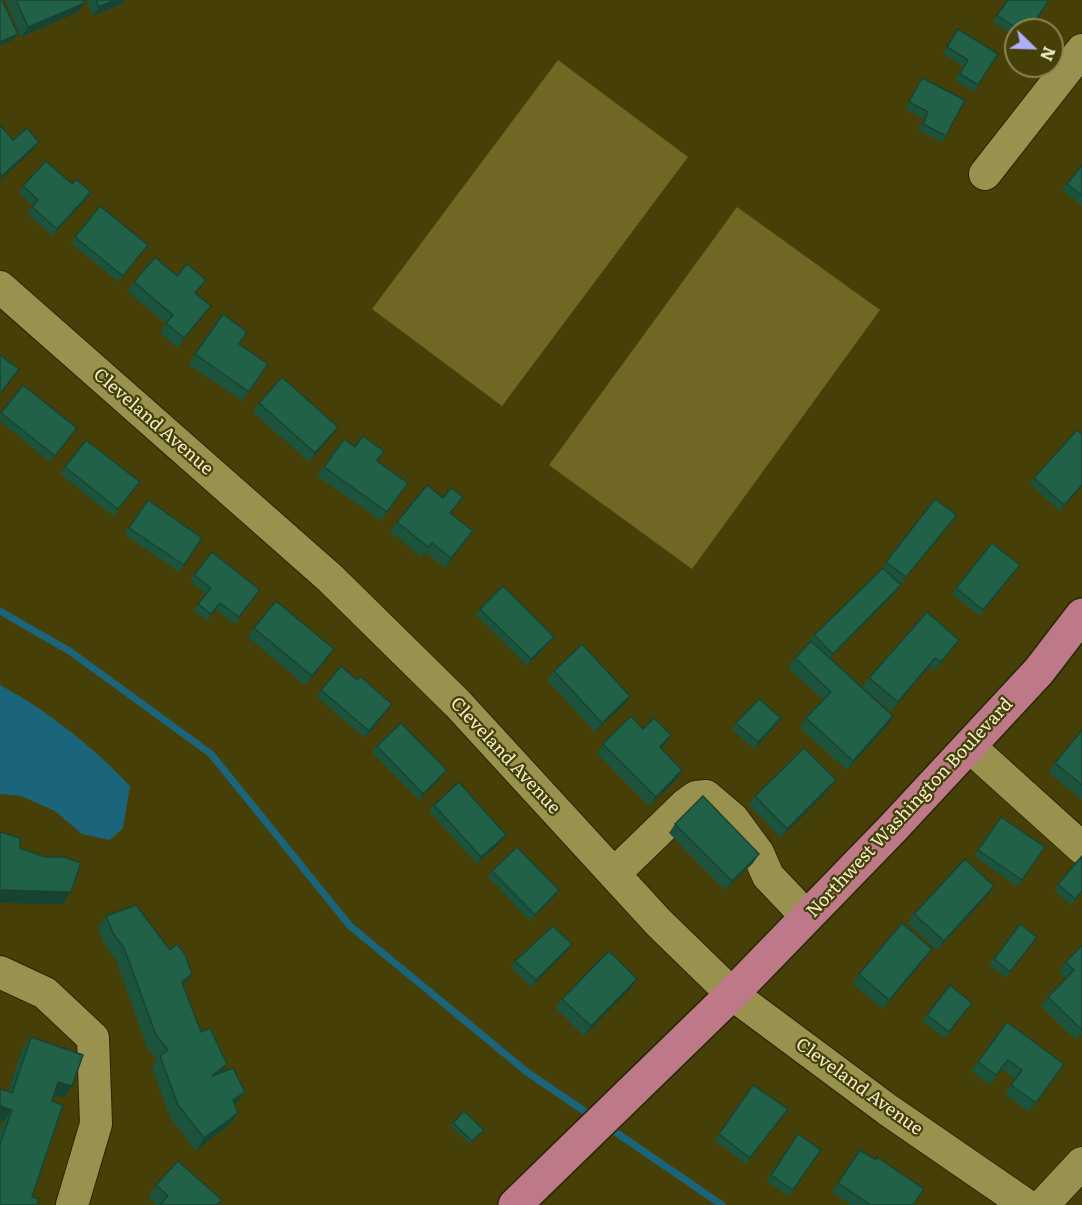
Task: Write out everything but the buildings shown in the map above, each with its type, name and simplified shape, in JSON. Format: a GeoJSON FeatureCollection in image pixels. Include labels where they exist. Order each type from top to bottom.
{"type":"FeatureCollection","features":[{"type":"Feature","properties":{"kind":"main road","name":"Northwest Washington Boulevard"},"geometry":{"type":"LineString","coordinates":[[514,1205],[732,994],[969,746],[1039,670],[1082,615]]}},
{"type":"Feature","properties":{"kind":"street"},"geometry":{"type":"LineString","coordinates":[[985,174],[1082,50]]}},
{"type":"Feature","properties":{"kind":"street","name":"Cleveland Avenue"},"geometry":{"type":"LineString","coordinates":[[0,287],[330,578],[458,704],[659,923],[732,994],[888,1110],[1026,1205]]}},
{"type":"Feature","properties":{"kind":"street"},"geometry":{"type":"LineString","coordinates":[[969,746],[1082,848]]}},
{"type":"Feature","properties":{"kind":"street"},"geometry":{"type":"LineString","coordinates":[[614,874],[685,805],[696,796],[706,796],[733,819],[758,853],[768,876],[807,916]]}},
{"type":"Feature","properties":{"kind":"street"},"geometry":{"type":"LineString","coordinates":[[0,972],[45,993],[93,1038],[96,1124],[72,1205]]}},
{"type":"Feature","properties":{"kind":"street"},"geometry":{"type":"LineString","coordinates":[[1043,1205],[1082,1163]]}},
{"type":"Feature","properties":{"kind":"shaded area"},"geometry":{"type":"Polygon","coordinates":[[[558,60],[688,157],[502,406],[372,309],[558,60]]]}},
{"type":"Feature","properties":{"kind":"shaded area"},"geometry":{"type":"Polygon","coordinates":[[[737,207],[880,310],[692,569],[549,465],[737,207]]]}},
{"type":"Feature","properties":{"kind":"water"},"geometry":{"type":"Polygon","coordinates":[[[0,685],[34,705],[69,731],[130,786],[123,828],[110,840],[82,834],[55,811],[21,796],[0,794],[0,685]]]}},
{"type":"Feature","properties":{"kind":"waterway"},"geometry":{"type":"LineString","coordinates":[[0,611],[71,652],[211,754],[350,926],[527,1072],[593,1117]]}},
{"type":"Feature","properties":{"kind":"waterway"},"geometry":{"type":"LineString","coordinates":[[608,1127],[722,1205]]}}]}
